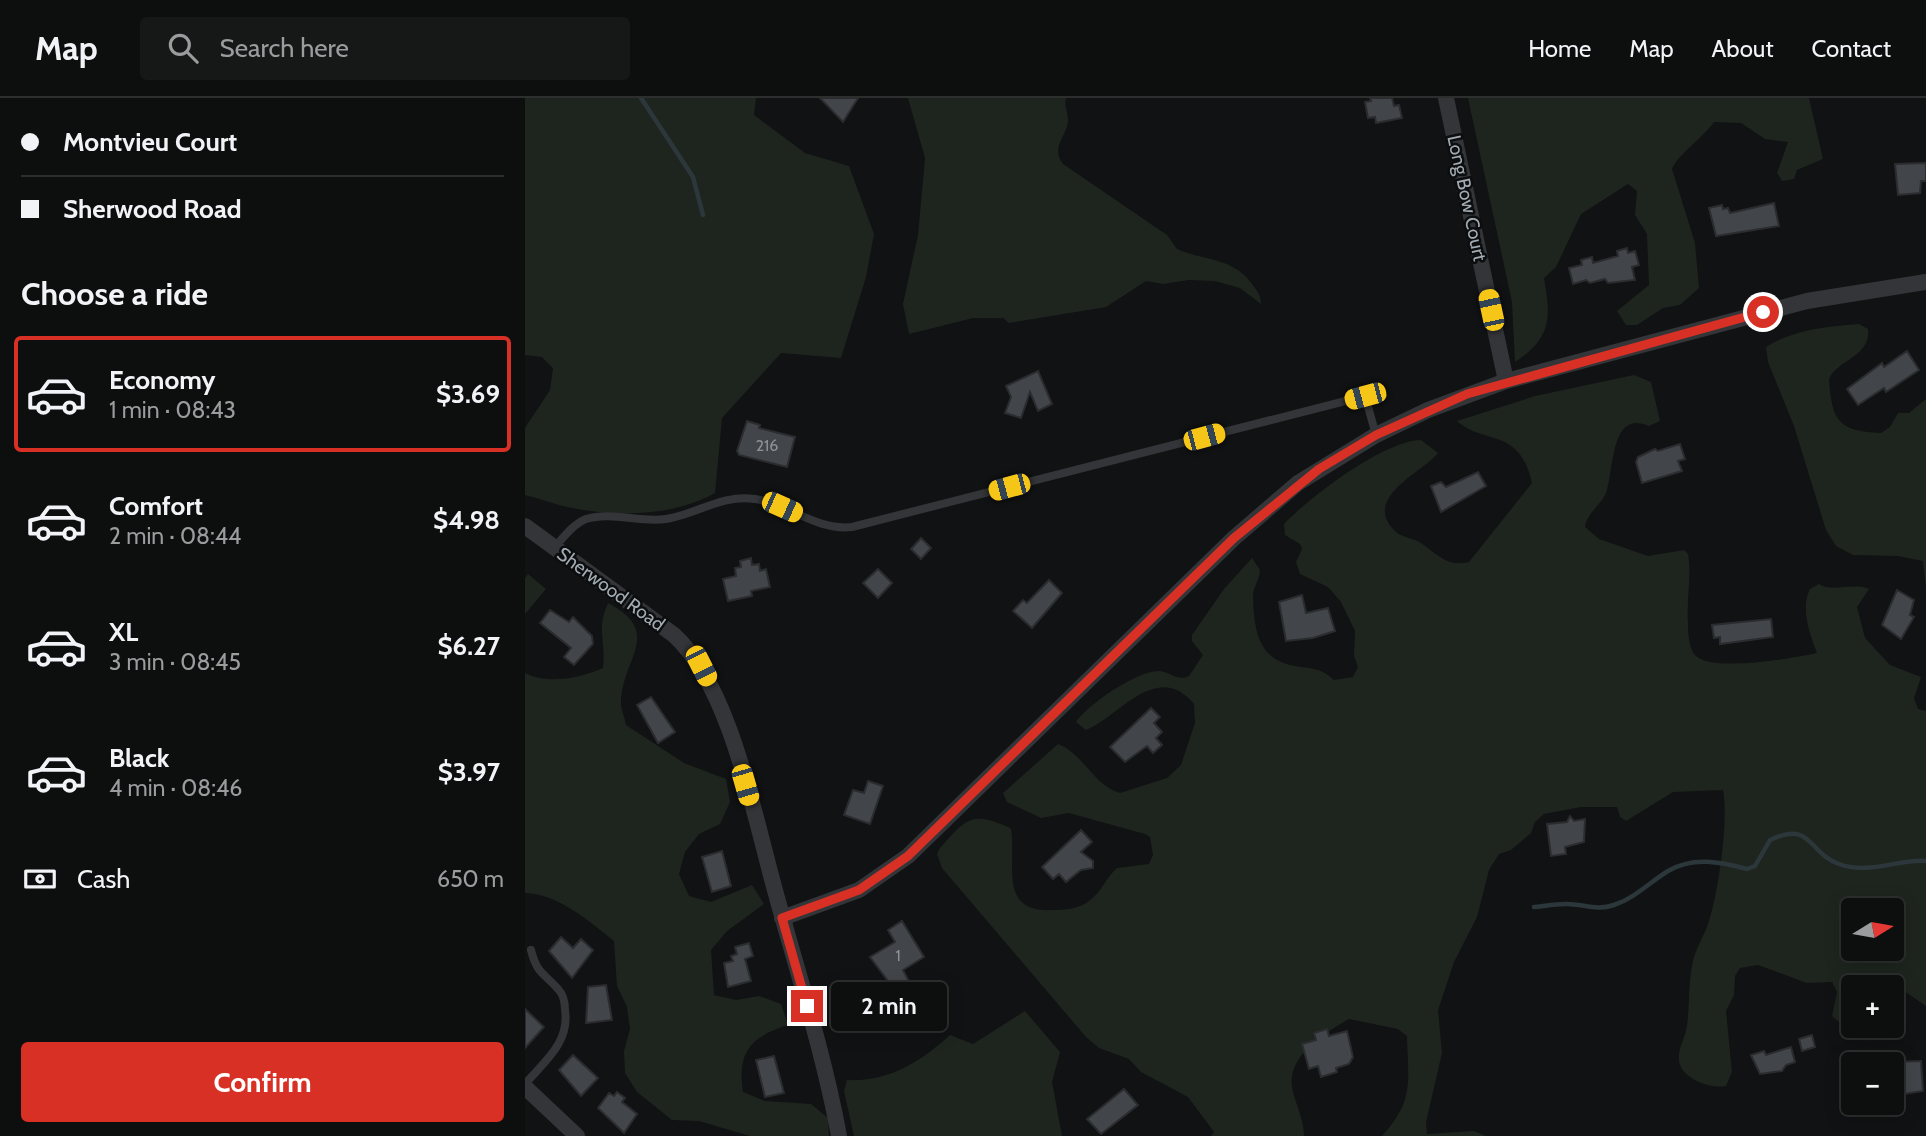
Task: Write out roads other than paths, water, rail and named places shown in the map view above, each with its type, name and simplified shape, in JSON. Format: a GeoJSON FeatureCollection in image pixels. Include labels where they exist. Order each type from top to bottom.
{"type":"FeatureCollection","features":[{"type":"Feature","properties":{"kind":"street","name":"Long Bow Court"},"geometry":{"type":"LineString","coordinates":[[1446,98],[1506,381]]}},
{"type":"Feature","properties":{"kind":"street"},"geometry":{"type":"LineString","coordinates":[[782,918],[859,890],[908,856],[1234,538],[1298,484],[1376,435],[1428,410],[1506,381],[1807,301],[1926,282]]}},
{"type":"Feature","properties":{"kind":"street","name":"Sherwood Road"},"geometry":{"type":"LineString","coordinates":[[525,526],[674,635],[701,666],[732,746],[819,1047],[839,1136]]}},
{"type":"Feature","properties":{"kind":"street"},"geometry":{"type":"LineString","coordinates":[[525,1085],[577,1136]]}},
{"type":"Feature","properties":{"kind":"lane"},"geometry":{"type":"LineString","coordinates":[[554,548],[582,520],[606,516],[669,519],[721,500],[737,498],[756,499],[834,527],[872,524],[1365,396],[1376,435]]}},
{"type":"Feature","properties":{"kind":"lane"},"geometry":{"type":"LineString","coordinates":[[525,1085],[562,1041],[566,1032],[564,1002],[559,990],[544,978],[535,966],[531,950]]}},
{"type":"Feature","properties":{"kind":"waterway"},"geometry":{"type":"LineString","coordinates":[[641,98],[693,177],[703,215]]}},
{"type":"Feature","properties":{"kind":"waterway"},"geometry":{"type":"LineString","coordinates":[[1534,907],[1562,904],[1608,907],[1622,902],[1668,871],[1687,863],[1717,863],[1747,869],[1755,866],[1770,840],[1784,835],[1802,836],[1829,859],[1850,867],[1926,861]]}}]}
